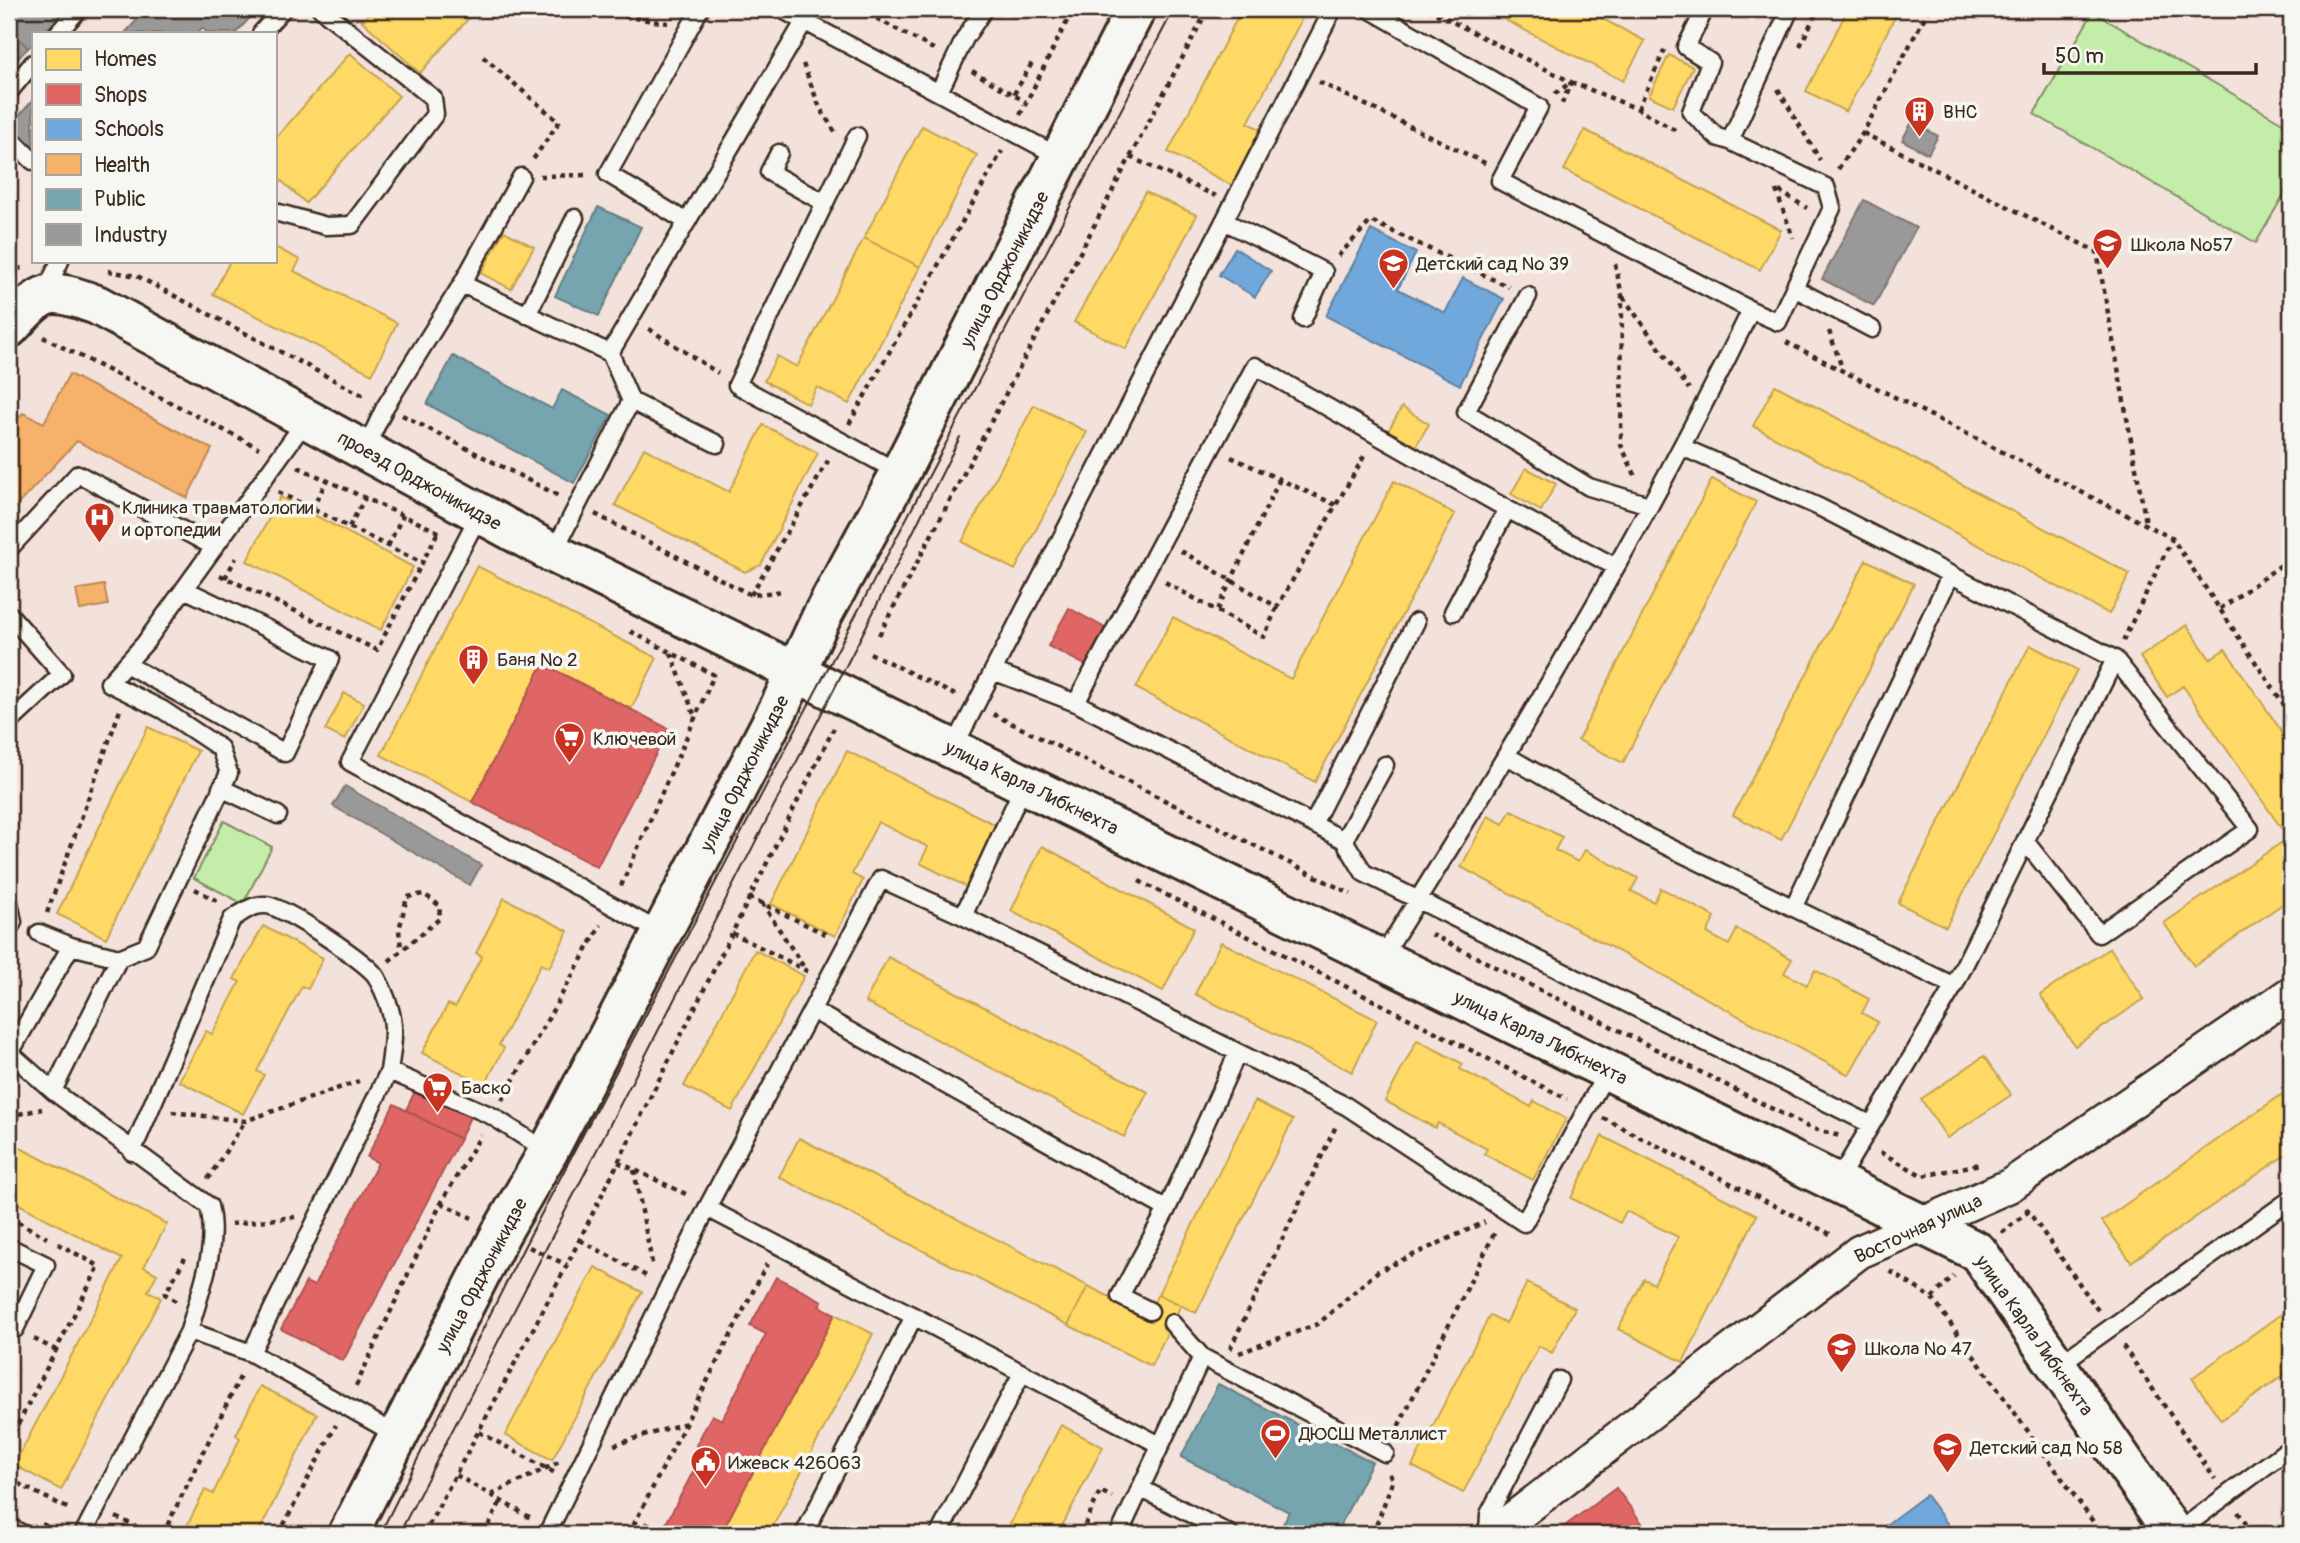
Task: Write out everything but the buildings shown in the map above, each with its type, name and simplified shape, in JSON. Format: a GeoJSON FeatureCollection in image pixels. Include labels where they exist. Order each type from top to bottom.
{"type":"FeatureCollection","features":[{"type":"Feature","properties":{"kind":"main road","name":"улица Орджоникидзе"},"geometry":{"type":"LineString","coordinates":[[348,1534],[501,1233],[548,1152],[780,706],[794,671],[900,473],[1136,9]]}},
{"type":"Feature","properties":{"kind":"main road"},"geometry":{"type":"LineString","coordinates":[[11,325],[53,277]]}},
{"type":"Feature","properties":{"kind":"main road","name":"проезд Орджоникидзе"},"geometry":{"type":"LineString","coordinates":[[53,277],[69,295],[97,305],[365,450],[472,528],[553,553],[794,671]]}},
{"type":"Feature","properties":{"kind":"main road","name":"улица Карла Либкнехта"},"geometry":{"type":"LineString","coordinates":[[794,671],[1978,1252],[2174,1534]]}},
{"type":"Feature","properties":{"kind":"street","name":"Восточная улица"},"geometry":{"type":"LineString","coordinates":[[1490,1534],[1860,1252],[2009,1186],[2291,993]]}},
{"type":"Feature","properties":{"kind":"lane"},"geometry":{"type":"LineString","coordinates":[[59,32],[79,9]]}},
{"type":"Feature","properties":{"kind":"lane"},"geometry":{"type":"LineString","coordinates":[[262,32],[283,9]]}},
{"type":"Feature","properties":{"kind":"lane"},"geometry":{"type":"LineString","coordinates":[[276,212],[326,226],[352,225],[435,114],[433,98],[321,9]]}},
{"type":"Feature","properties":{"kind":"lane"},"geometry":{"type":"LineString","coordinates":[[687,222],[608,174],[700,9]]}},
{"type":"Feature","properties":{"kind":"lane"},"geometry":{"type":"LineString","coordinates":[[781,9],[940,90],[1012,133],[1062,157]]}},
{"type":"Feature","properties":{"kind":"lane"},"geometry":{"type":"LineString","coordinates":[[940,90],[959,49],[984,9]]}},
{"type":"Feature","properties":{"kind":"lane"},"geometry":{"type":"LineString","coordinates":[[953,749],[1333,9]]}},
{"type":"Feature","properties":{"kind":"lane"},"geometry":{"type":"LineString","coordinates":[[1369,9],[1539,107],[1500,181],[1749,314],[1778,322],[1832,208],[1829,183],[1717,137],[1691,112],[1710,62],[1686,47],[1705,9]]}},
{"type":"Feature","properties":{"kind":"lane"},"geometry":{"type":"LineString","coordinates":[[1730,141],[1765,65],[1786,10]]}},
{"type":"Feature","properties":{"kind":"lane"},"geometry":{"type":"LineString","coordinates":[[610,353],[805,20]]}},
{"type":"Feature","properties":{"kind":"lane"},"geometry":{"type":"LineString","coordinates":[[9,92],[32,64]]}},
{"type":"Feature","properties":{"kind":"lane"},"geometry":{"type":"LineString","coordinates":[[857,136],[737,385],[900,473]]}},
{"type":"Feature","properties":{"kind":"lane"},"geometry":{"type":"LineString","coordinates":[[9,137],[32,160]]}},
{"type":"Feature","properties":{"kind":"lane"},"geometry":{"type":"LineString","coordinates":[[779,153],[769,172],[825,203]]}},
{"type":"Feature","properties":{"kind":"lane"},"geometry":{"type":"LineString","coordinates":[[365,450],[385,407],[462,284],[521,177]]}},
{"type":"Feature","properties":{"kind":"lane"},"geometry":{"type":"LineString","coordinates":[[527,315],[575,218]]}},
{"type":"Feature","properties":{"kind":"lane"},"geometry":{"type":"LineString","coordinates":[[1224,221],[1324,272],[1303,319]]}},
{"type":"Feature","properties":{"kind":"lane"},"geometry":{"type":"LineString","coordinates":[[462,284],[610,353],[631,401],[717,444]]}},
{"type":"Feature","properties":{"kind":"lane"},"geometry":{"type":"LineString","coordinates":[[1794,288],[1872,329]]}},
{"type":"Feature","properties":{"kind":"lane"},"geometry":{"type":"LineString","coordinates":[[1528,296],[1466,412],[1589,486],[1649,505]]}},
{"type":"Feature","properties":{"kind":"lane"},"geometry":{"type":"LineString","coordinates":[[1381,958],[1507,756],[1682,447],[1749,314]]}},
{"type":"Feature","properties":{"kind":"lane"},"geometry":{"type":"LineString","coordinates":[[1076,703],[1255,366],[1507,509],[1614,566]]}},
{"type":"Feature","properties":{"kind":"lane"},"geometry":{"type":"LineString","coordinates":[[553,553],[631,401]]}},
{"type":"Feature","properties":{"kind":"lane"},"geometry":{"type":"LineString","coordinates":[[39,933],[71,946],[119,958],[146,947],[229,773],[220,748],[163,710],[108,683],[145,643],[307,419]]}},
{"type":"Feature","properties":{"kind":"lane"},"geometry":{"type":"LineString","coordinates":[[1682,447],[1819,507],[2115,659],[2250,829],[2099,934],[2025,842]]}},
{"type":"Feature","properties":{"kind":"lane"},"geometry":{"type":"LineString","coordinates":[[9,549],[78,474],[214,547]]}},
{"type":"Feature","properties":{"kind":"lane"},"geometry":{"type":"LineString","coordinates":[[1453,612],[1507,509]]}},
{"type":"Feature","properties":{"kind":"lane"},"geometry":{"type":"LineString","coordinates":[[472,528],[350,762],[662,933]]}},
{"type":"Feature","properties":{"kind":"lane"},"geometry":{"type":"LineString","coordinates":[[1794,906],[1950,576]]}},
{"type":"Feature","properties":{"kind":"lane"},"geometry":{"type":"LineString","coordinates":[[126,664],[285,752],[330,659],[184,589]]}},
{"type":"Feature","properties":{"kind":"lane"},"geometry":{"type":"LineString","coordinates":[[9,614],[62,674],[9,723]]}},
{"type":"Feature","properties":{"kind":"lane"},"geometry":{"type":"LineString","coordinates":[[1313,824],[1416,622]]}},
{"type":"Feature","properties":{"kind":"lane"},"geometry":{"type":"LineString","coordinates":[[1836,1182],[1954,986],[2115,659]]}},
{"type":"Feature","properties":{"kind":"lane"},"geometry":{"type":"LineString","coordinates":[[993,671],[1076,703],[1344,840],[1364,873],[1870,1124]]}},
{"type":"Feature","properties":{"kind":"lane"},"geometry":{"type":"LineString","coordinates":[[1507,756],[1648,838],[1794,906],[1954,986]]}},
{"type":"Feature","properties":{"kind":"lane"},"geometry":{"type":"LineString","coordinates":[[1344,840],[1385,765]]}},
{"type":"Feature","properties":{"kind":"lane"},"geometry":{"type":"LineString","coordinates":[[962,916],[1025,784]]}},
{"type":"Feature","properties":{"kind":"lane"},"geometry":{"type":"LineString","coordinates":[[221,788],[278,815]]}},
{"type":"Feature","properties":{"kind":"lane"},"geometry":{"type":"LineString","coordinates":[[548,1532],[708,1207],[881,879],[962,916],[1237,1055],[1346,1106],[1504,1213],[1524,1223],[1608,1070]]}},
{"type":"Feature","properties":{"kind":"lane"},"geometry":{"type":"LineString","coordinates":[[9,902],[13,922],[9,929]]}},
{"type":"Feature","properties":{"kind":"lane"},"geometry":{"type":"LineString","coordinates":[[132,1152],[232,919],[249,908],[268,904],[342,946],[376,975],[395,1025],[389,1071],[251,1353]]}},
{"type":"Feature","properties":{"kind":"lane"},"geometry":{"type":"LineString","coordinates":[[71,946],[9,1052],[53,1091],[132,1152],[198,1196],[209,1206],[214,1226],[211,1250],[189,1331],[90,1520]]}},
{"type":"Feature","properties":{"kind":"lane"},"geometry":{"type":"LineString","coordinates":[[53,1091],[119,958]]}},
{"type":"Feature","properties":{"kind":"lane"},"geometry":{"type":"LineString","coordinates":[[812,1010],[1167,1209]]}},
{"type":"Feature","properties":{"kind":"lane"},"geometry":{"type":"LineString","coordinates":[[1150,1311],[1120,1296],[1167,1209],[1237,1055]]}},
{"type":"Feature","properties":{"kind":"lane"},"geometry":{"type":"LineString","coordinates":[[389,1071],[492,1116],[548,1152]]}},
{"type":"Feature","properties":{"kind":"lane"},"geometry":{"type":"LineString","coordinates":[[2057,1366],[2291,1199]]}},
{"type":"Feature","properties":{"kind":"lane"},"geometry":{"type":"LineString","coordinates":[[708,1207],[1160,1444]]}},
{"type":"Feature","properties":{"kind":"lane"},"geometry":{"type":"LineString","coordinates":[[9,1247],[46,1265],[11,1332]]}},
{"type":"Feature","properties":{"kind":"lane"},"geometry":{"type":"LineString","coordinates":[[804,1534],[914,1316]]}},
{"type":"Feature","properties":{"kind":"lane"},"geometry":{"type":"LineString","coordinates":[[1172,1323],[1202,1357],[1385,1453]]}},
{"type":"Feature","properties":{"kind":"lane"},"geometry":{"type":"LineString","coordinates":[[189,1331],[251,1353],[398,1436]]}},
{"type":"Feature","properties":{"kind":"lane"},"geometry":{"type":"LineString","coordinates":[[1119,1534],[1202,1357]]}},
{"type":"Feature","properties":{"kind":"lane"},"geometry":{"type":"LineString","coordinates":[[939,1534],[1022,1373]]}},
{"type":"Feature","properties":{"kind":"lane"},"geometry":{"type":"LineString","coordinates":[[1490,1534],[1489,1514],[1559,1380]]}},
{"type":"Feature","properties":{"kind":"lane"},"geometry":{"type":"LineString","coordinates":[[2174,1534],[2283,1453],[2291,1451]]}},
{"type":"Feature","properties":{"kind":"lane"},"geometry":{"type":"LineString","coordinates":[[1140,1488],[1230,1534]]}},
{"type":"Feature","properties":{"kind":"lane"},"geometry":{"type":"LineString","coordinates":[[9,1527],[23,1534]]}},
{"type":"Feature","properties":{"kind":"path"},"geometry":{"type":"LineString","coordinates":[[575,9],[690,26]]}},
{"type":"Feature","properties":{"kind":"path"},"geometry":{"type":"LineString","coordinates":[[1026,102],[1073,9]]}},
{"type":"Feature","properties":{"kind":"path"},"geometry":{"type":"LineString","coordinates":[[879,635],[1208,9]]}},
{"type":"Feature","properties":{"kind":"path"},"geometry":{"type":"LineString","coordinates":[[1427,9],[1571,82],[1638,109],[1683,135]]}},
{"type":"Feature","properties":{"kind":"path"},"geometry":{"type":"LineString","coordinates":[[1796,56],[1818,9]]}},
{"type":"Feature","properties":{"kind":"path"},"geometry":{"type":"LineString","coordinates":[[1765,65],[1829,183],[1863,133],[1929,9]]}},
{"type":"Feature","properties":{"kind":"path"},"geometry":{"type":"LineString","coordinates":[[794,40],[820,108],[849,153]]}},
{"type":"Feature","properties":{"kind":"path"},"geometry":{"type":"LineString","coordinates":[[1638,109],[1667,43],[1686,47]]}},
{"type":"Feature","properties":{"kind":"path"},"geometry":{"type":"LineString","coordinates":[[483,57],[559,122],[521,177]]}},
{"type":"Feature","properties":{"kind":"path"},"geometry":{"type":"LineString","coordinates":[[1014,94],[1032,63]]}},
{"type":"Feature","properties":{"kind":"path"},"geometry":{"type":"LineString","coordinates":[[1300,73],[1504,173]]}},
{"type":"Feature","properties":{"kind":"path"},"geometry":{"type":"LineString","coordinates":[[1774,103],[1785,80]]}},
{"type":"Feature","properties":{"kind":"path"},"geometry":{"type":"LineString","coordinates":[[1539,107],[1571,82]]}},
{"type":"Feature","properties":{"kind":"path"},"geometry":{"type":"LineString","coordinates":[[1556,118],[1571,82]]}},
{"type":"Feature","properties":{"kind":"path"},"geometry":{"type":"LineString","coordinates":[[783,591],[751,595],[1012,133]]}},
{"type":"Feature","properties":{"kind":"path"},"geometry":{"type":"LineString","coordinates":[[1863,133],[2097,252],[2146,524]]}},
{"type":"Feature","properties":{"kind":"path"},"geometry":{"type":"LineString","coordinates":[[1130,157],[1233,204]]}},
{"type":"Feature","properties":{"kind":"path"},"geometry":{"type":"LineString","coordinates":[[521,177],[608,174]]}},
{"type":"Feature","properties":{"kind":"path"},"geometry":{"type":"LineString","coordinates":[[1767,185],[1814,212]]}},
{"type":"Feature","properties":{"kind":"path"},"geometry":{"type":"LineString","coordinates":[[1324,272],[1371,221],[1528,296]]}},
{"type":"Feature","properties":{"kind":"path"},"geometry":{"type":"LineString","coordinates":[[1795,245],[1801,234]]}},
{"type":"Feature","properties":{"kind":"path"},"geometry":{"type":"LineString","coordinates":[[1610,238],[1622,295],[1621,445],[1649,505]]}},
{"type":"Feature","properties":{"kind":"path"},"geometry":{"type":"LineString","coordinates":[[9,274],[13,269]]}},
{"type":"Feature","properties":{"kind":"path"},"geometry":{"type":"LineString","coordinates":[[1622,295],[1702,407]]}},
{"type":"Feature","properties":{"kind":"path"},"geometry":{"type":"LineString","coordinates":[[1749,314],[1771,335],[1854,374],[2172,538],[2291,715]]}},
{"type":"Feature","properties":{"kind":"path"},"geometry":{"type":"LineString","coordinates":[[631,318],[737,385]]}},
{"type":"Feature","properties":{"kind":"path"},"geometry":{"type":"LineString","coordinates":[[11,325],[279,458],[438,532],[472,528]]}},
{"type":"Feature","properties":{"kind":"path"},"geometry":{"type":"LineString","coordinates":[[1146,571],[1264,637],[1278,607],[1376,435]]}},
{"type":"Feature","properties":{"kind":"path"},"geometry":{"type":"LineString","coordinates":[[1212,447],[1336,505]]}},
{"type":"Feature","properties":{"kind":"path"},"geometry":{"type":"LineString","coordinates":[[1217,610],[1280,479]]}},
{"type":"Feature","properties":{"kind":"path"},"geometry":{"type":"LineString","coordinates":[[312,509],[327,480]]}},
{"type":"Feature","properties":{"kind":"path"},"geometry":{"type":"LineString","coordinates":[[260,483],[422,563]]}},
{"type":"Feature","properties":{"kind":"path"},"geometry":{"type":"LineString","coordinates":[[349,527],[365,498]]}},
{"type":"Feature","properties":{"kind":"path"},"geometry":{"type":"LineString","coordinates":[[388,546],[403,515]]}},
{"type":"Feature","properties":{"kind":"path"},"geometry":{"type":"LineString","coordinates":[[201,566],[377,650],[438,532]]}},
{"type":"Feature","properties":{"kind":"path"},"geometry":{"type":"LineString","coordinates":[[2115,659],[2172,538]]}},
{"type":"Feature","properties":{"kind":"path"},"geometry":{"type":"LineString","coordinates":[[1162,540],[1278,607]]}},
{"type":"Feature","properties":{"kind":"path"},"geometry":{"type":"LineString","coordinates":[[2220,609],[2290,560]]}},
{"type":"Feature","properties":{"kind":"path"},"geometry":{"type":"LineString","coordinates":[[622,627],[714,675]]}},
{"type":"Feature","properties":{"kind":"path"},"geometry":{"type":"LineString","coordinates":[[671,652],[695,718]]}},
{"type":"Feature","properties":{"kind":"path"},"geometry":{"type":"LineString","coordinates":[[39,933],[121,707],[132,712]]}},
{"type":"Feature","properties":{"kind":"path"},"geometry":{"type":"LineString","coordinates":[[424,1534],[580,1240],[833,727],[845,733]]}},
{"type":"Feature","properties":{"kind":"path"},"geometry":{"type":"LineString","coordinates":[[1133,878],[1860,1252],[1932,1298],[2102,1534]]}},
{"type":"Feature","properties":{"kind":"path"},"geometry":{"type":"LineString","coordinates":[[178,880],[241,913]]}},
{"type":"Feature","properties":{"kind":"path"},"geometry":{"type":"LineString","coordinates":[[376,975],[401,948],[439,919],[440,906],[424,894],[407,897],[399,930],[401,948]]}},
{"type":"Feature","properties":{"kind":"path"},"geometry":{"type":"LineString","coordinates":[[749,897],[846,945]]}},
{"type":"Feature","properties":{"kind":"path"},"geometry":{"type":"LineString","coordinates":[[761,902],[806,970]]}},
{"type":"Feature","properties":{"kind":"path"},"geometry":{"type":"LineString","coordinates":[[46,916],[58,921]]}},
{"type":"Feature","properties":{"kind":"path"},"geometry":{"type":"LineString","coordinates":[[732,933],[828,981]]}},
{"type":"Feature","properties":{"kind":"path"},"geometry":{"type":"LineString","coordinates":[[150,1109],[245,1121],[389,1071]]}},
{"type":"Feature","properties":{"kind":"path"},"geometry":{"type":"LineString","coordinates":[[1346,1106],[1225,1358],[1318,1324],[1378,1271],[1504,1213]]}},
{"type":"Feature","properties":{"kind":"path"},"geometry":{"type":"LineString","coordinates":[[198,1196],[245,1121]]}},
{"type":"Feature","properties":{"kind":"path"},"geometry":{"type":"LineString","coordinates":[[618,1162],[708,1207]]}},
{"type":"Feature","properties":{"kind":"path"},"geometry":{"type":"LineString","coordinates":[[580,1240],[656,1281],[634,1170]]}},
{"type":"Feature","properties":{"kind":"path"},"geometry":{"type":"LineString","coordinates":[[1373,1534],[1393,1480],[1381,1460],[1504,1213]]}},
{"type":"Feature","properties":{"kind":"path"},"geometry":{"type":"LineString","coordinates":[[187,1307],[165,1294],[185,1258],[190,1237],[188,1228],[320,1214]]}},
{"type":"Feature","properties":{"kind":"path"},"geometry":{"type":"LineString","coordinates":[[9,1217],[99,1266],[9,1442]]}},
{"type":"Feature","properties":{"kind":"path"},"geometry":{"type":"LineString","coordinates":[[629,1534],[776,1245]]}},
{"type":"Feature","properties":{"kind":"path"},"geometry":{"type":"LineString","coordinates":[[163,1534],[251,1353]]}},
{"type":"Feature","properties":{"kind":"path"},"geometry":{"type":"LineString","coordinates":[[479,1432],[572,1482]]}},
{"type":"Feature","properties":{"kind":"path"},"geometry":{"type":"LineString","coordinates":[[456,1475],[548,1532]]}},
{"type":"Feature","properties":{"kind":"path"},"geometry":{"type":"LineString","coordinates":[[9,1479],[90,1520],[151,1534]]}},
{"type":"Feature","properties":{"kind":"path"},"geometry":{"type":"LineString","coordinates":[[484,1534],[501,1501]]}},
{"type":"Feature","properties":{"kind":"green space"},"geometry":{"type":"Polygon","coordinates":[[[2093,12],[2291,128],[2291,182],[2256,243],[2034,114],[2093,12]]]}},
{"type":"Feature","properties":{"kind":"green space"},"geometry":{"type":"Polygon","coordinates":[[[224,821],[272,847],[243,904],[194,878],[224,821]]]}},
{"type":"Feature","properties":{"kind":"tram line"},"geometry":{"type":"LineString","coordinates":[[380,1534],[525,1245],[1174,9]]}},
{"type":"Feature","properties":{"kind":"tram line"},"geometry":{"type":"LineString","coordinates":[[399,1534],[864,631],[960,437]]}},
{"type":"Feature","properties":{"kind":"place","name":"ВНС"},"geometry":{"type":"Point","coordinates":[1920,138]}},
{"type":"Feature","properties":{"kind":"place","name":"Школа №57"},"geometry":{"type":"Point","coordinates":[2108,271]}},
{"type":"Feature","properties":{"kind":"place","name":"Детский сад № 39"},"geometry":{"type":"Point","coordinates":[1393,290]}},
{"type":"Feature","properties":{"kind":"place","name":"Клиника травматологии и ортопедии"},"geometry":{"type":"Point","coordinates":[99,545]}},
{"type":"Feature","properties":{"kind":"place","name":"Баня № 2"},"geometry":{"type":"Point","coordinates":[474,686]}},
{"type":"Feature","properties":{"kind":"place","name":"Ключевой"},"geometry":{"type":"Point","coordinates":[570,765]}},
{"type":"Feature","properties":{"kind":"place","name":"Баско"},"geometry":{"type":"Point","coordinates":[438,1114]}},
{"type":"Feature","properties":{"kind":"place","name":"Школа № 47"},"geometry":{"type":"Point","coordinates":[1842,1375]}},
{"type":"Feature","properties":{"kind":"place","name":"ДЮСШ Металлист"},"geometry":{"type":"Point","coordinates":[1276,1460]}},
{"type":"Feature","properties":{"kind":"place","name":"Детский сад № 58"},"geometry":{"type":"Point","coordinates":[1947,1474]}},
{"type":"Feature","properties":{"kind":"place","name":"Ижевск 426063"},"geometry":{"type":"Point","coordinates":[705,1489]}}]}
